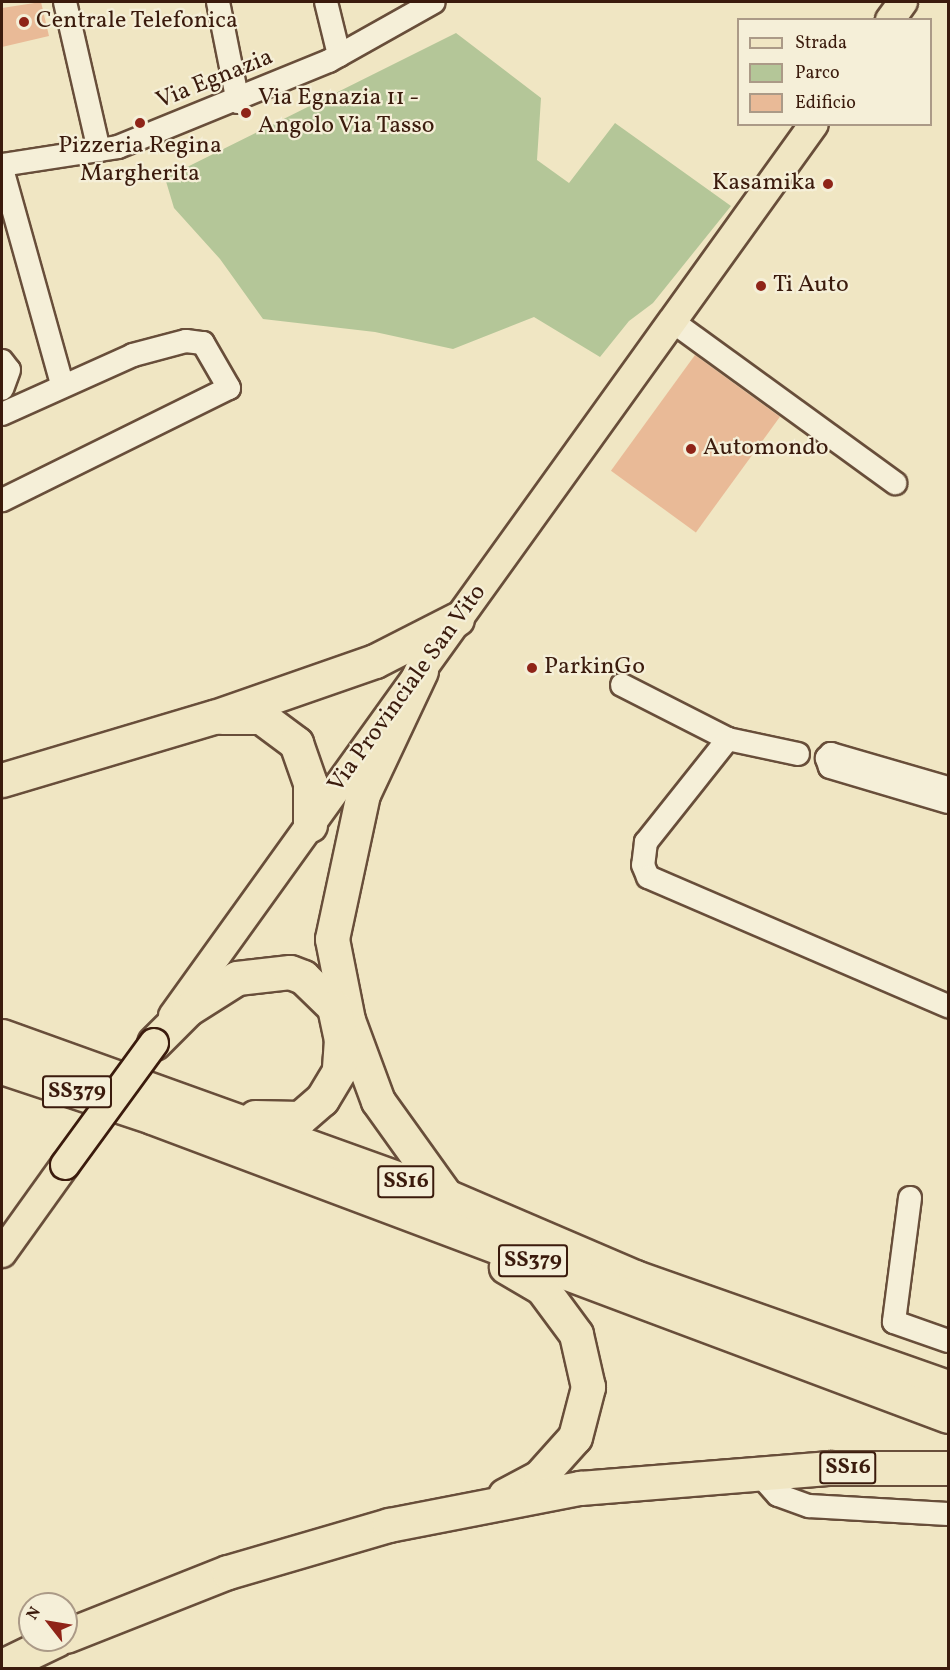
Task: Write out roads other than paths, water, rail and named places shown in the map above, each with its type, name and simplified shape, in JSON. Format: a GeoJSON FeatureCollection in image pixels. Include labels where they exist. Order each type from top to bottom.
{"type":"FeatureCollection","features":[{"type":"Feature","properties":{"kind":"highway"},"geometry":{"type":"LineString","coordinates":[[2,780],[214,717],[375,661],[457,619]]}},
{"type":"Feature","properties":{"kind":"highway"},"geometry":{"type":"LineString","coordinates":[[422,671],[363,794],[332,939],[348,1020],[378,1101],[446,1196]]}},
{"type":"Feature","properties":{"kind":"highway"},"geometry":{"type":"LineString","coordinates":[[214,717],[261,717],[296,743],[310,783],[310,825]]}},
{"type":"Feature","properties":{"kind":"highway"},"geometry":{"type":"LineString","coordinates":[[154,1042],[188,1009],[253,973],[303,977],[334,1007],[341,1039],[339,1071],[322,1099],[300,1118],[252,1116],[173,1096]]}},
{"type":"Feature","properties":{"kind":"highway","name":"SS16"},"geometry":{"type":"LineString","coordinates":[[8,1038],[446,1196],[635,1277],[948,1387]]}},
{"type":"Feature","properties":{"kind":"highway","name":"SS379"},"geometry":{"type":"LineString","coordinates":[[2,1067],[287,1168],[948,1416]]}},
{"type":"Feature","properties":{"kind":"highway"},"geometry":{"type":"LineString","coordinates":[[287,1168],[302,1182],[472,1248],[542,1288],[576,1334],[588,1387],[575,1437],[540,1476],[483,1507]]}},
{"type":"Feature","properties":{"kind":"highway"},"geometry":{"type":"LineString","coordinates":[[575,1437],[581,1457],[611,1486]]}},
{"type":"Feature","properties":{"kind":"highway","name":"SS16"},"geometry":{"type":"LineString","coordinates":[[78,1631],[228,1572],[389,1525],[483,1507],[611,1486],[759,1474],[948,1468]]}},
{"type":"Feature","properties":{"kind":"main road"},"geometry":{"type":"LineString","coordinates":[[891,18],[903,2]]}},
{"type":"Feature","properties":{"kind":"main road","name":"Via Provinciale San Vito"},"geometry":{"type":"LineString","coordinates":[[2,1252],[813,126]]}},
{"type":"Feature","properties":{"kind":"street"},"geometry":{"type":"LineString","coordinates":[[65,2],[99,150]]}},
{"type":"Feature","properties":{"kind":"street"},"geometry":{"type":"LineString","coordinates":[[218,2],[238,102]]}},
{"type":"Feature","properties":{"kind":"street"},"geometry":{"type":"LineString","coordinates":[[326,2],[339,55]]}},
{"type":"Feature","properties":{"kind":"street","name":"Via Egnazia"},"geometry":{"type":"LineString","coordinates":[[2,167],[99,150],[238,102],[339,55],[434,2]]}},
{"type":"Feature","properties":{"kind":"street"},"geometry":{"type":"LineString","coordinates":[[2,167],[62,384]]}},
{"type":"Feature","properties":{"kind":"street"},"geometry":{"type":"LineString","coordinates":[[672,321],[896,483]]}},
{"type":"Feature","properties":{"kind":"street"},"geometry":{"type":"LineString","coordinates":[[2,414],[62,384],[186,341],[203,343],[229,388],[2,500]]}},
{"type":"Feature","properties":{"kind":"street"},"geometry":{"type":"LineString","coordinates":[[2,361],[9,370],[2,389]]}},
{"type":"Feature","properties":{"kind":"street"},"geometry":{"type":"LineString","coordinates":[[622,685],[728,739],[798,754]]}},
{"type":"Feature","properties":{"kind":"street"},"geometry":{"type":"LineString","coordinates":[[728,739],[646,842],[643,866],[648,878],[948,1006]]}},
{"type":"Feature","properties":{"kind":"street"},"geometry":{"type":"LineString","coordinates":[[948,788],[831,754],[827,758],[830,766],[948,802]]}},
{"type":"Feature","properties":{"kind":"street"},"geometry":{"type":"LineString","coordinates":[[910,1198],[894,1322],[948,1341]]}},
{"type":"Feature","properties":{"kind":"street"},"geometry":{"type":"LineString","coordinates":[[759,1474],[778,1495],[809,1506],[948,1514]]}},
{"type":"Feature","properties":{"kind":"place","name":"Centrale Telefonica"},"geometry":{"type":"Point","coordinates":[24,22]}},
{"type":"Feature","properties":{"kind":"place","name":"Via Egnazia 11 - Angolo Via Tasso"},"geometry":{"type":"Point","coordinates":[246,113]}},
{"type":"Feature","properties":{"kind":"place","name":"Pizzeria Regina Margherita"},"geometry":{"type":"Point","coordinates":[140,123]}},
{"type":"Feature","properties":{"kind":"place","name":"Kasamika"},"geometry":{"type":"Point","coordinates":[828,184]}},
{"type":"Feature","properties":{"kind":"place","name":"Ti Auto"},"geometry":{"type":"Point","coordinates":[761,286]}},
{"type":"Feature","properties":{"kind":"place","name":"Automondo"},"geometry":{"type":"Point","coordinates":[691,449]}},
{"type":"Feature","properties":{"kind":"place","name":"ParkinGo"},"geometry":{"type":"Point","coordinates":[532,668]}}]}
